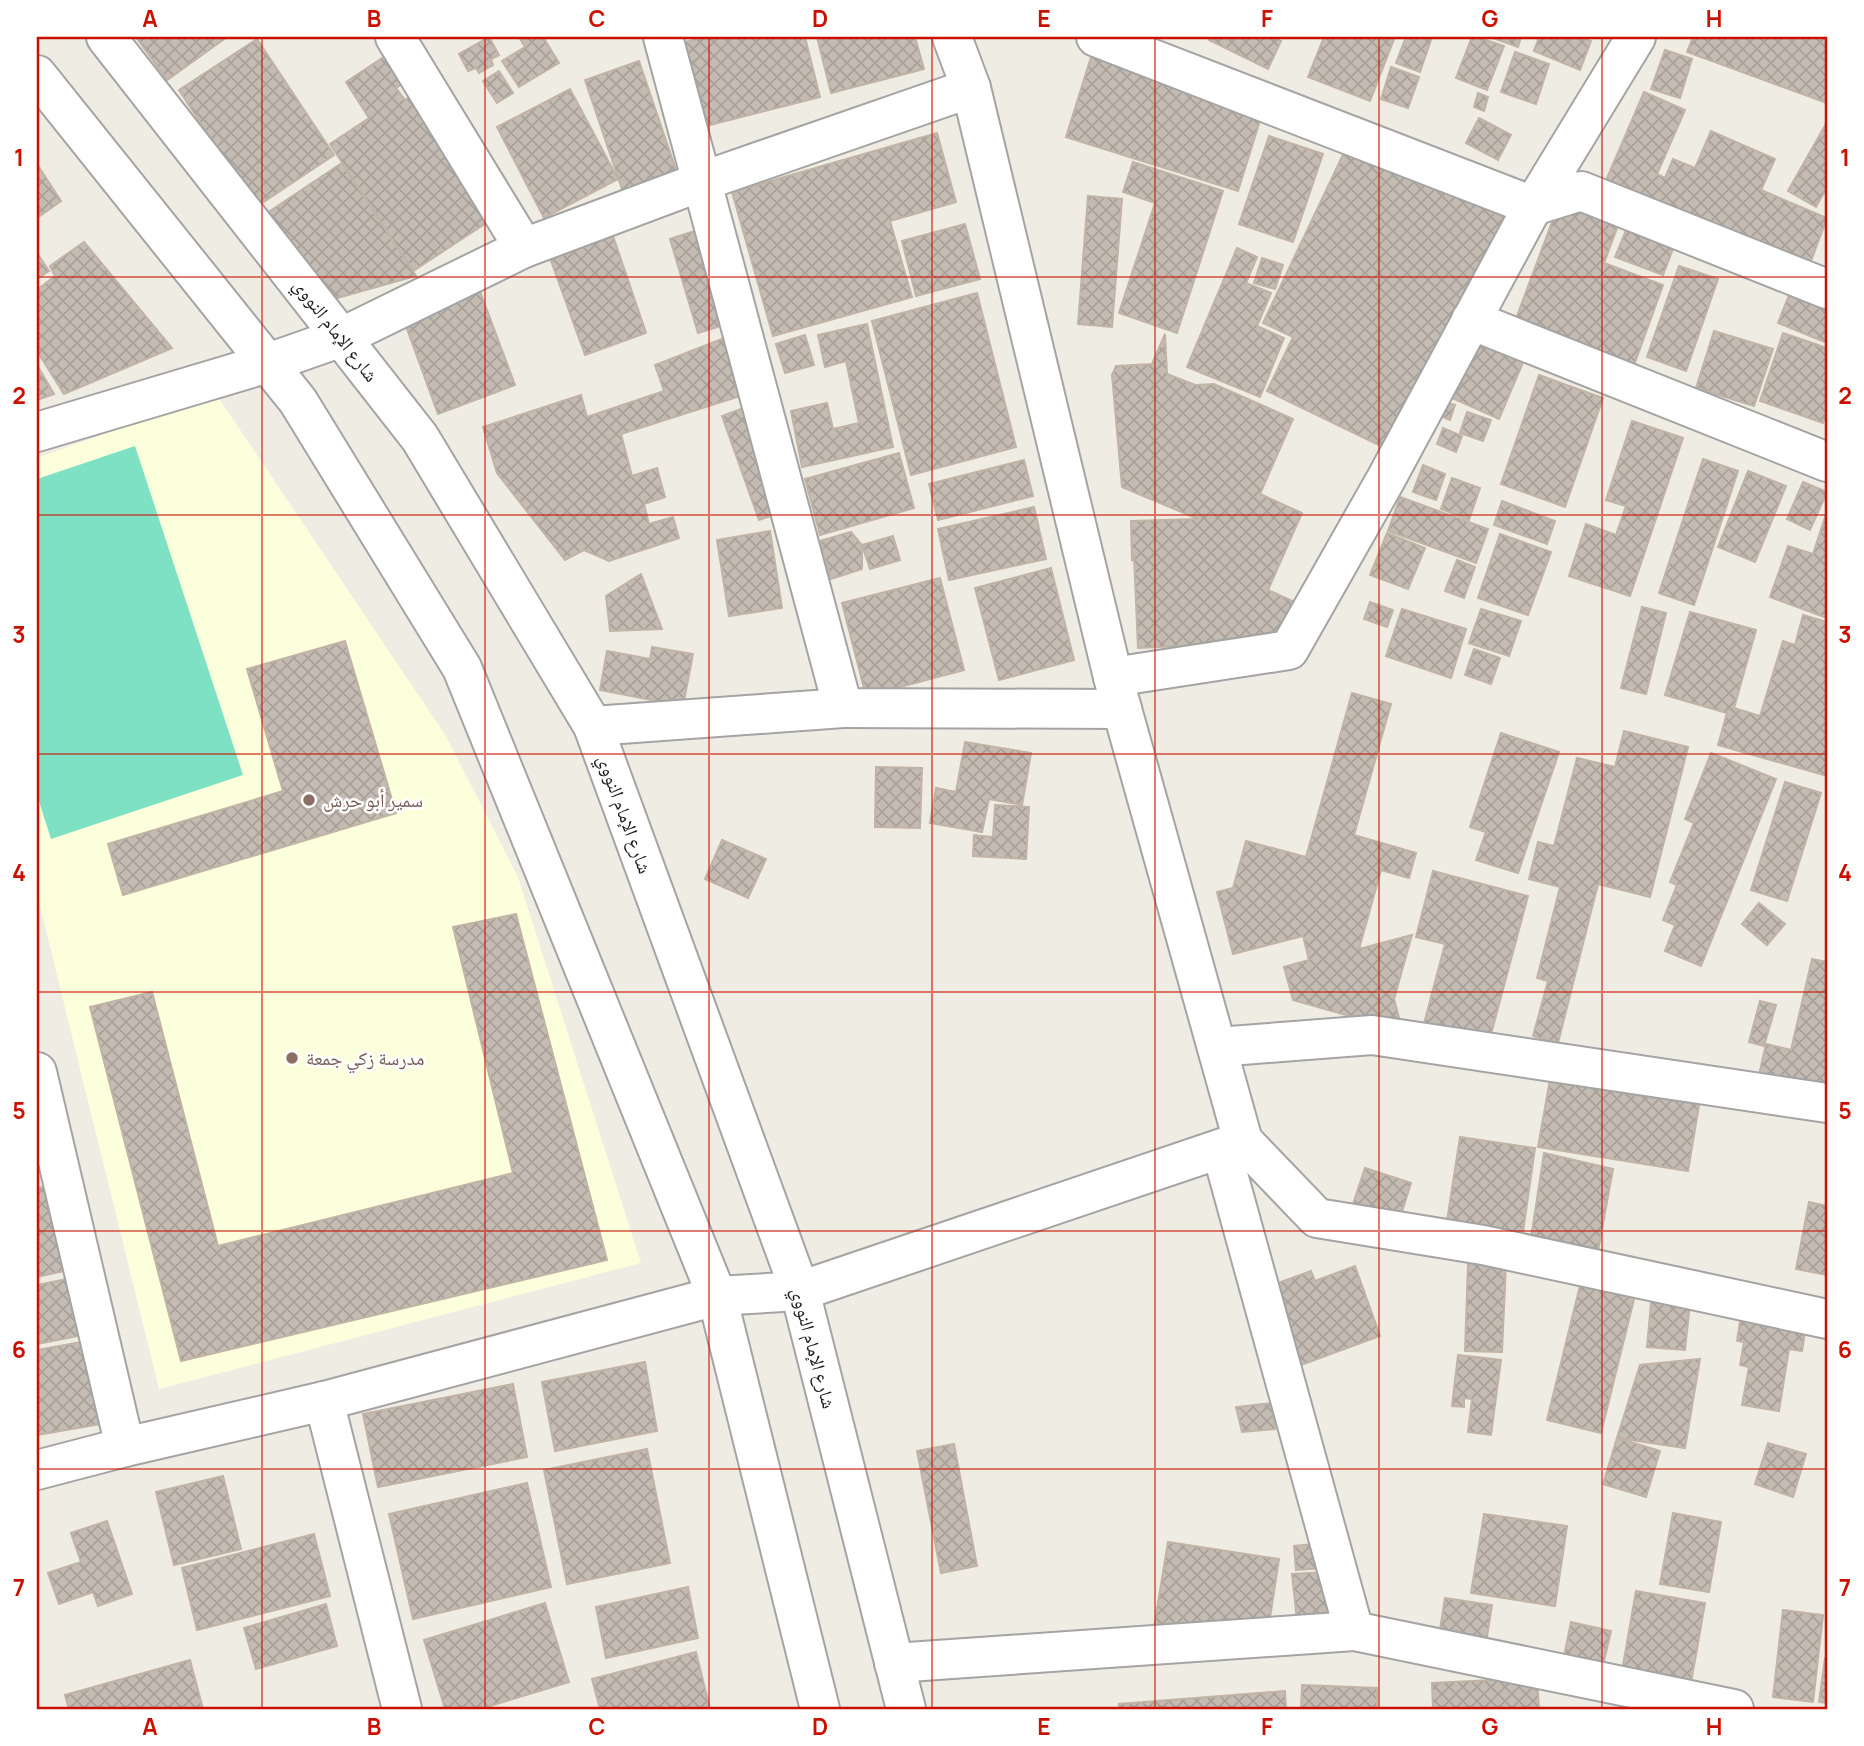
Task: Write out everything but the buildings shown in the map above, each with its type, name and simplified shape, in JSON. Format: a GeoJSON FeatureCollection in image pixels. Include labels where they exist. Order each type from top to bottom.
{"type":"FeatureCollection","features":[{"type":"Feature","properties":{"kind":"street","name":"شارع الإمام النووي"},"geometry":{"type":"LineString","coordinates":[[106,37],[420,438],[593,726],[800,1290],[906,1709]]}},
{"type":"Feature","properties":{"kind":"street"},"geometry":{"type":"LineString","coordinates":[[395,37],[524,248]]}},
{"type":"Feature","properties":{"kind":"street"},"geometry":{"type":"LineString","coordinates":[[663,37],[843,708]]}},
{"type":"Feature","properties":{"kind":"street"},"geometry":{"type":"LineString","coordinates":[[951,37],[971,88],[1118,693],[1217,1047],[1231,1145],[1354,1631]]}},
{"type":"Feature","properties":{"kind":"street"},"geometry":{"type":"LineString","coordinates":[[1096,37],[1533,206],[1581,191],[1827,289]]}},
{"type":"Feature","properties":{"kind":"street"},"geometry":{"type":"LineString","coordinates":[[593,726],[843,708],[1118,693],[1289,650],[1386,479],[1533,206],[1636,37]]}},
{"type":"Feature","properties":{"kind":"street"},"geometry":{"type":"LineString","coordinates":[[37,75],[298,401],[462,668],[717,1296],[820,1709]]}},
{"type":"Feature","properties":{"kind":"street"},"geometry":{"type":"LineString","coordinates":[[37,432],[268,363],[342,337],[524,248],[703,181],[971,88]]}},
{"type":"Feature","properties":{"kind":"street"},"geometry":{"type":"LineString","coordinates":[[1471,320],[1827,462]]}},
{"type":"Feature","properties":{"kind":"street"},"geometry":{"type":"LineString","coordinates":[[1217,1047],[1372,1035],[1827,1102]]}},
{"type":"Feature","properties":{"kind":"street"},"geometry":{"type":"LineString","coordinates":[[37,1072],[46,1147],[125,1447]]}},
{"type":"Feature","properties":{"kind":"street"},"geometry":{"type":"LineString","coordinates":[[37,1470],[324,1401],[717,1296],[800,1290],[1231,1145]]}},
{"type":"Feature","properties":{"kind":"street"},"geometry":{"type":"LineString","coordinates":[[1231,1145],[1317,1218],[1483,1245],[1827,1319]]}},
{"type":"Feature","properties":{"kind":"street"},"geometry":{"type":"LineString","coordinates":[[324,1401],[402,1709]]}},
{"type":"Feature","properties":{"kind":"street"},"geometry":{"type":"LineString","coordinates":[[894,1663],[1354,1631],[1734,1709]]}},
{"type":"Feature","properties":{"kind":"shaded area"},"geometry":{"type":"Polygon","coordinates":[[[216,394],[446,736],[518,877],[641,1263],[159,1389],[37,894],[37,458],[216,394]]]}},
{"type":"Feature","properties":{"kind":"green space"},"geometry":{"type":"Polygon","coordinates":[[[135,446],[243,775],[51,839],[37,795],[37,479],[135,446]]]}},
{"type":"Feature","properties":{"kind":"place","name":"سمير أبو حرش"},"geometry":{"type":"Point","coordinates":[309,800]}},
{"type":"Feature","properties":{"kind":"place","name":"مدرسة زكي جمعة"},"geometry":{"type":"Point","coordinates":[292,1058]}}]}
